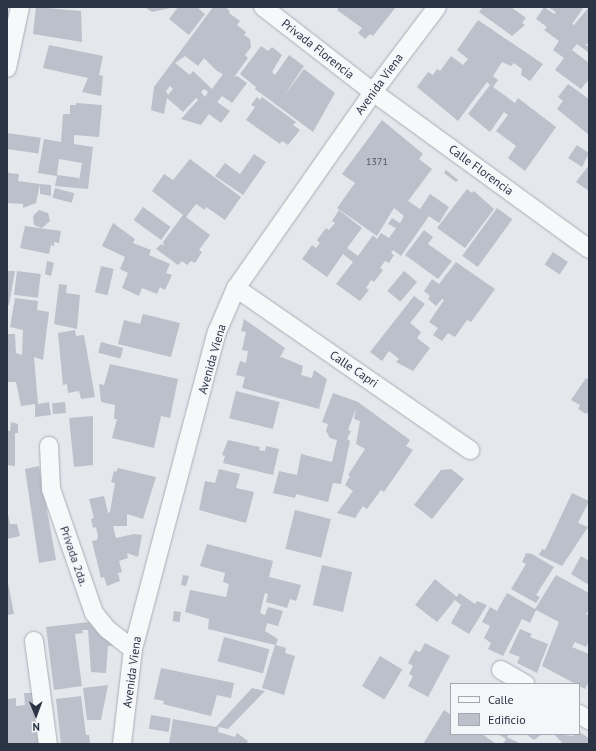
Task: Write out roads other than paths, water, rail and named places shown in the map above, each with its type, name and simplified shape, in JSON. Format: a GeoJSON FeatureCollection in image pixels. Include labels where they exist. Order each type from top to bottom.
{"type":"FeatureCollection","features":[{"type":"Feature","properties":{"kind":"street"},"geometry":{"type":"LineString","coordinates":[[7,68],[20,7]]}},
{"type":"Feature","properties":{"kind":"street","name":"Privada Florencia"},"geometry":{"type":"LineString","coordinates":[[263,7],[373,92]]}},
{"type":"Feature","properties":{"kind":"street","name":"Avenida Viena"},"geometry":{"type":"LineString","coordinates":[[122,744],[133,648],[217,332],[236,288],[373,92],[437,7]]}},
{"type":"Feature","properties":{"kind":"street","name":"Calle Florencia"},"geometry":{"type":"LineString","coordinates":[[373,92],[589,249]]}},
{"type":"Feature","properties":{"kind":"street","name":"Calle Capri"},"geometry":{"type":"LineString","coordinates":[[236,288],[470,450]]}},
{"type":"Feature","properties":{"kind":"street","name":"Privada 2da."},"geometry":{"type":"LineString","coordinates":[[49,446],[51,489],[94,613],[107,628],[133,648]]}},
{"type":"Feature","properties":{"kind":"street"},"geometry":{"type":"LineString","coordinates":[[34,641],[48,744]]}},
{"type":"Feature","properties":{"kind":"street"},"geometry":{"type":"LineString","coordinates":[[500,670],[523,683]]}},
{"type":"Feature","properties":{"kind":"street"},"geometry":{"type":"LineString","coordinates":[[580,715],[589,720]]}}]}
